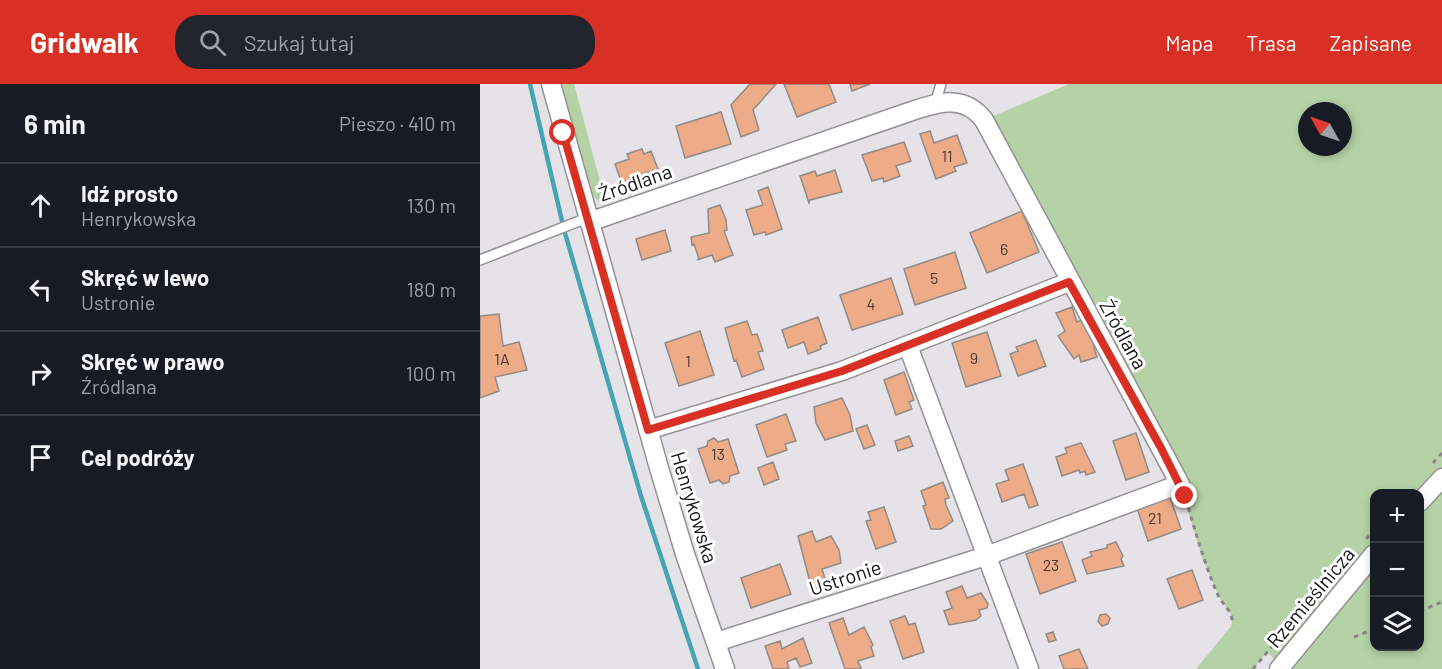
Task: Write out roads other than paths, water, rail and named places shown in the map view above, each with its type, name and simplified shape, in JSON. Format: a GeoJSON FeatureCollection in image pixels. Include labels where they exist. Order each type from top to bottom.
{"type":"FeatureCollection","features":[{"type":"Feature","properties":{"kind":"street","name":"Henrykowska"},"geometry":{"type":"LineString","coordinates":[[550,84],[685,554],[725,669]]}},
{"type":"Feature","properties":{"kind":"street","name":"Źródlana"},"geometry":{"type":"LineString","coordinates":[[588,220],[935,104],[956,102],[969,106],[980,114],[1180,484]]}},
{"type":"Feature","properties":{"kind":"street"},"geometry":{"type":"LineString","coordinates":[[648,430],[842,371],[1069,282]]}},
{"type":"Feature","properties":{"kind":"street"},"geometry":{"type":"LineString","coordinates":[[908,346],[989,555],[1029,669]]}},
{"type":"Feature","properties":{"kind":"street"},"geometry":{"type":"LineString","coordinates":[[1424,497],[1442,478]]}},
{"type":"Feature","properties":{"kind":"street","name":"Ustronie"},"geometry":{"type":"LineString","coordinates":[[716,642],[989,555],[1180,484]]}},
{"type":"Feature","properties":{"kind":"street","name":"Rzemieślnicza"},"geometry":{"type":"LineString","coordinates":[[1279,669],[1370,559]]}},
{"type":"Feature","properties":{"kind":"lane"},"geometry":{"type":"LineString","coordinates":[[935,104],[941,84]]}},
{"type":"Feature","properties":{"kind":"lane"},"geometry":{"type":"LineString","coordinates":[[480,260],[588,220]]}},
{"type":"Feature","properties":{"kind":"waterway"},"geometry":{"type":"LineString","coordinates":[[530,84],[562,221]]}},
{"type":"Feature","properties":{"kind":"waterway"},"geometry":{"type":"LineString","coordinates":[[565,233],[641,496],[698,669]]}}]}
